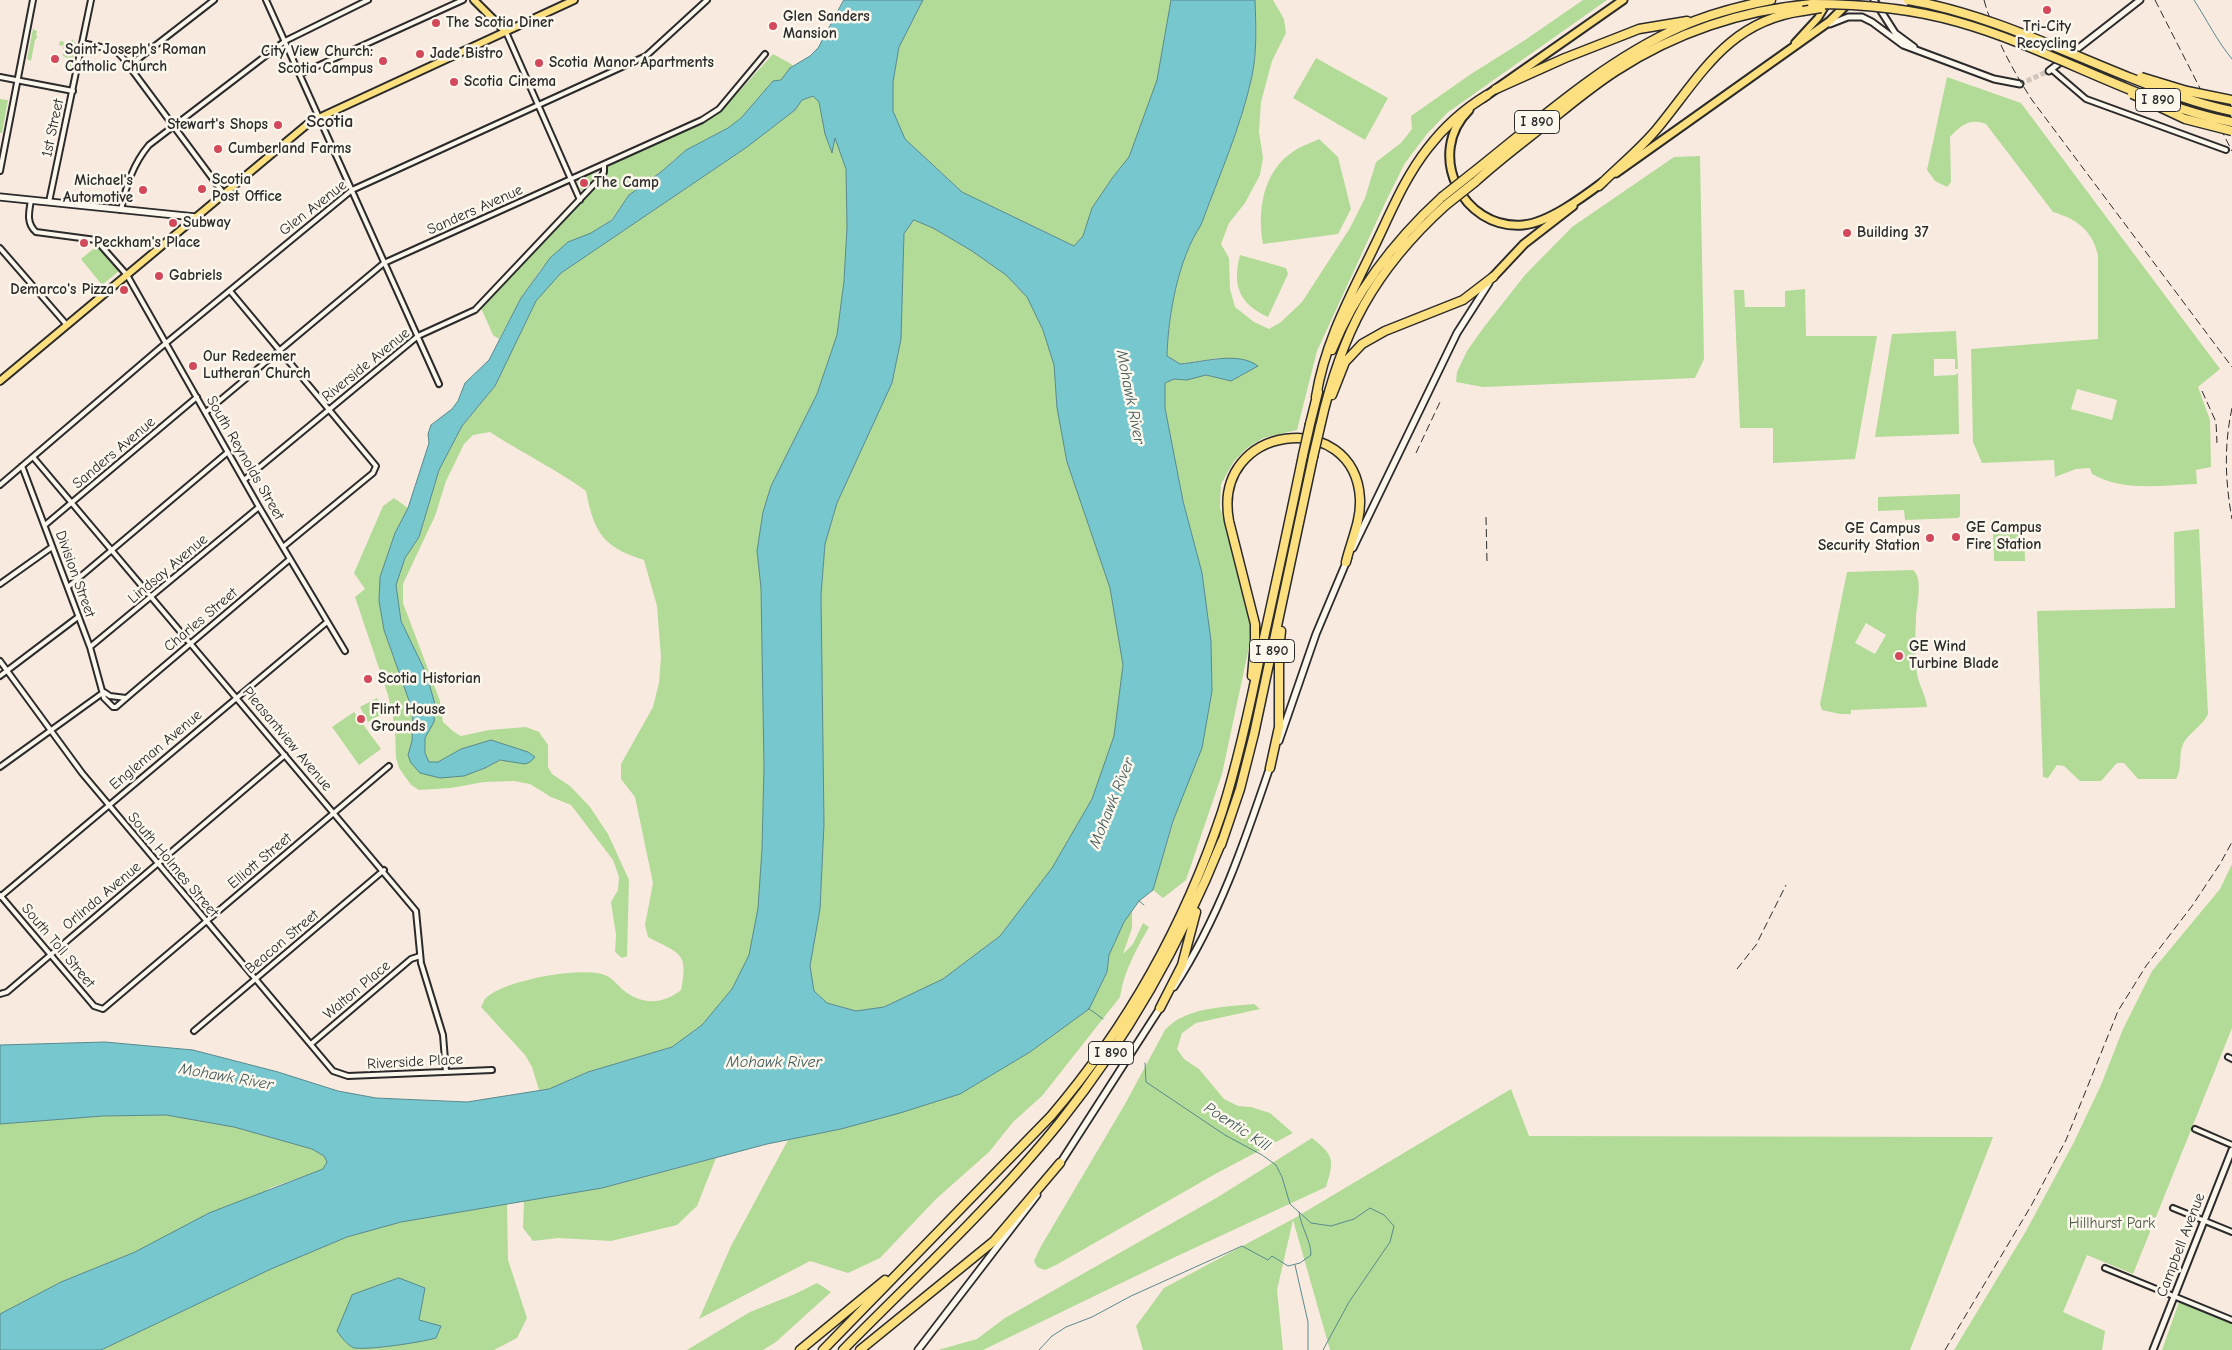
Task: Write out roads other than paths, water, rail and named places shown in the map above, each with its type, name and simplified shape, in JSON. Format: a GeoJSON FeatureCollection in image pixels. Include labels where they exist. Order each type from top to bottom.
{"type":"FeatureCollection","features":[{"type":"Feature","properties":{"kind":"highway"},"geometry":{"type":"LineString","coordinates":[[1316,397],[1323,362],[1334,330],[1412,170],[1429,146],[1464,111],[1623,0]]}},
{"type":"Feature","properties":{"kind":"highway","name":"I 890"},"geometry":{"type":"LineString","coordinates":[[823,1350],[1051,1116],[1098,1057],[1128,1012],[1168,940],[1202,864],[1224,803],[1244,732],[1316,397],[1334,343],[1363,288],[1390,250],[1442,197],[1603,75],[1680,27],[1704,18],[1771,0]]}},
{"type":"Feature","properties":{"kind":"highway","name":"I 890"},"geometry":{"type":"LineString","coordinates":[[1908,0],[1945,7],[1980,18],[2172,94],[2232,111]]}},
{"type":"Feature","properties":{"kind":"highway"},"geometry":{"type":"LineString","coordinates":[[1487,95],[1460,120],[1450,145],[1450,164],[1454,182],[1463,197],[1474,209],[1490,219],[1506,225],[1532,224],[1548,217],[1596,188],[1654,132],[1709,61],[1732,40],[1762,22],[1788,13],[1854,2]]}},
{"type":"Feature","properties":{"kind":"highway"},"geometry":{"type":"LineString","coordinates":[[1320,427],[1341,369],[1362,344],[1385,331],[1463,300],[1493,277],[1524,244],[1596,188],[1854,2]]}},
{"type":"Feature","properties":{"kind":"highway","name":"I 890"},"geometry":{"type":"LineString","coordinates":[[1637,54],[1719,22],[1773,8],[1854,2],[1907,10],[1959,22],[2175,106],[2232,122]]}},
{"type":"Feature","properties":{"kind":"highway"},"geometry":{"type":"LineString","coordinates":[[1496,89],[1565,58],[1639,29],[1704,18]]}},
{"type":"Feature","properties":{"kind":"highway"},"geometry":{"type":"LineString","coordinates":[[2089,61],[2187,91],[2232,100]]}},
{"type":"Feature","properties":{"kind":"highway"},"geometry":{"type":"LineString","coordinates":[[2085,71],[2178,117],[2232,131]]}},
{"type":"Feature","properties":{"kind":"highway","name":"I 890"},"geometry":{"type":"LineString","coordinates":[[843,1350],[1002,1188],[1043,1142],[1089,1084],[1120,1040],[1164,968],[1193,910],[1222,842],[1240,789],[1254,734],[1313,457],[1336,364],[1350,330],[1366,300],[1396,255],[1446,205],[1603,75]]}},
{"type":"Feature","properties":{"kind":"highway"},"geometry":{"type":"LineString","coordinates":[[1244,732],[1255,634],[1253,615],[1229,521],[1227,504],[1232,479],[1246,457],[1269,442],[1292,437],[1318,442],[1333,450],[1344,460],[1353,472],[1360,497],[1360,514],[1346,562]]}},
{"type":"Feature","properties":{"kind":"highway"},"geometry":{"type":"LineString","coordinates":[[1270,768],[1278,727],[1278,651],[1291,560]]}},
{"type":"Feature","properties":{"kind":"highway"},"geometry":{"type":"LineString","coordinates":[[1160,1008],[1182,965],[1196,914],[1222,842]]}},
{"type":"Feature","properties":{"kind":"highway"},"geometry":{"type":"LineString","coordinates":[[860,1350],[994,1241],[1060,1163]]}},
{"type":"Feature","properties":{"kind":"highway"},"geometry":{"type":"LineString","coordinates":[[800,1350],[855,1306],[937,1234]]}},
{"type":"Feature","properties":{"kind":"main road"},"geometry":{"type":"LineString","coordinates":[[474,0],[506,32]]}},
{"type":"Feature","properties":{"kind":"main road"},"geometry":{"type":"LineString","coordinates":[[0,381],[310,122],[574,0]]}},
{"type":"Feature","properties":{"kind":"main road"},"geometry":{"type":"LineString","coordinates":[[1787,51],[1812,25],[1828,0]]}},
{"type":"Feature","properties":{"kind":"main road"},"geometry":{"type":"LineString","coordinates":[[0,197],[194,217]]}},
{"type":"Feature","properties":{"kind":"main road"},"geometry":{"type":"LineString","coordinates":[[918,1350],[1029,1207],[1060,1163],[1190,961],[1223,894],[1244,844],[1316,634],[1346,562],[1457,333],[1493,277]]}},
{"type":"Feature","properties":{"kind":"street"},"geometry":{"type":"LineString","coordinates":[[0,171],[33,0]]}},
{"type":"Feature","properties":{"kind":"street","name":"1st Street"},"geometry":{"type":"LineString","coordinates":[[49,202],[91,0]]}},
{"type":"Feature","properties":{"kind":"street"},"geometry":{"type":"LineString","coordinates":[[129,66],[214,0]]}},
{"type":"Feature","properties":{"kind":"street"},"geometry":{"type":"LineString","coordinates":[[266,0],[439,384]]}},
{"type":"Feature","properties":{"kind":"street"},"geometry":{"type":"LineString","coordinates":[[121,210],[125,190],[139,157],[149,145],[285,41],[368,0]]}},
{"type":"Feature","properties":{"kind":"street"},"geometry":{"type":"LineString","coordinates":[[300,74],[463,0]]}},
{"type":"Feature","properties":{"kind":"street","name":"Glen Avenue"},"geometry":{"type":"LineString","coordinates":[[0,484],[352,190],[646,56],[707,0]]}},
{"type":"Feature","properties":{"kind":"street"},"geometry":{"type":"LineString","coordinates":[[1874,0],[1886,22],[1900,38],[1935,56]]}},
{"type":"Feature","properties":{"kind":"street"},"geometry":{"type":"LineString","coordinates":[[2140,0],[2050,70],[2086,99],[2226,150]]}},
{"type":"Feature","properties":{"kind":"street"},"geometry":{"type":"LineString","coordinates":[[1816,31],[1841,19],[1855,17],[1867,19],[1903,45],[1994,79],[2020,84]]}},
{"type":"Feature","properties":{"kind":"street"},"geometry":{"type":"LineString","coordinates":[[506,32],[580,200]]}},
{"type":"Feature","properties":{"kind":"street"},"geometry":{"type":"LineString","coordinates":[[82,43],[115,50],[129,66],[224,194]]}},
{"type":"Feature","properties":{"kind":"street","name":"Sanders Avenue"},"geometry":{"type":"LineString","coordinates":[[206,412],[384,263],[604,166],[702,120],[719,109],[765,54]]}},
{"type":"Feature","properties":{"kind":"street"},"geometry":{"type":"LineString","coordinates":[[0,77],[73,91]]}},
{"type":"Feature","properties":{"kind":"street","name":"Riverside Avenue"},"geometry":{"type":"LineString","coordinates":[[244,480],[418,336],[475,310],[600,178],[604,172],[604,166]]}},
{"type":"Feature","properties":{"kind":"street","name":"South Reynolds Street"},"geometry":{"type":"LineString","coordinates":[[31,200],[29,220],[30,226],[36,232],[96,240],[127,275],[283,548],[345,651]]}},
{"type":"Feature","properties":{"kind":"street"},"geometry":{"type":"LineString","coordinates":[[0,248],[66,324]]}},
{"type":"Feature","properties":{"kind":"street"},"geometry":{"type":"LineString","coordinates":[[230,290],[330,409],[374,463],[376,469],[283,548]]}},
{"type":"Feature","properties":{"kind":"street","name":"Sanders Avenue"},"geometry":{"type":"LineString","coordinates":[[45,525],[197,398]]}},
{"type":"Feature","properties":{"kind":"street"},"geometry":{"type":"LineString","coordinates":[[68,587],[228,452]]}},
{"type":"Feature","properties":{"kind":"street","name":"Pleasantview Avenue"},"geometry":{"type":"LineString","coordinates":[[33,457],[384,870],[416,911],[420,956],[443,1035],[446,1072]]}},
{"type":"Feature","properties":{"kind":"street","name":"Division Street"},"geometry":{"type":"LineString","coordinates":[[22,466],[90,647],[104,692]]}},
{"type":"Feature","properties":{"kind":"street","name":"Lindsay Avenue"},"geometry":{"type":"LineString","coordinates":[[90,647],[259,506]]}},
{"type":"Feature","properties":{"kind":"street"},"geometry":{"type":"LineString","coordinates":[[0,584],[52,546]]}},
{"type":"Feature","properties":{"kind":"street","name":"Charles Street"},"geometry":{"type":"LineString","coordinates":[[126,698],[290,560]]}},
{"type":"Feature","properties":{"kind":"street"},"geometry":{"type":"LineString","coordinates":[[0,676],[78,617]]}},
{"type":"Feature","properties":{"kind":"street","name":"Engleman Avenue"},"geometry":{"type":"LineString","coordinates":[[0,896],[327,622]]}},
{"type":"Feature","properties":{"kind":"street","name":"South Holmes Street"},"geometry":{"type":"LineString","coordinates":[[0,661],[108,805],[333,1071],[339,1074]]}},
{"type":"Feature","properties":{"kind":"street"},"geometry":{"type":"LineString","coordinates":[[104,692],[110,696],[126,698]]}},
{"type":"Feature","properties":{"kind":"street"},"geometry":{"type":"LineString","coordinates":[[104,692],[104,698],[113,707],[116,707],[126,698]]}},
{"type":"Feature","properties":{"kind":"street"},"geometry":{"type":"LineString","coordinates":[[0,768],[104,692]]}},
{"type":"Feature","properties":{"kind":"street","name":"Orlinda Avenue"},"geometry":{"type":"LineString","coordinates":[[0,994],[7,992],[285,755]]}},
{"type":"Feature","properties":{"kind":"street","name":"Elliott Street"},"geometry":{"type":"LineString","coordinates":[[100,1009],[106,1007],[390,766]]}},
{"type":"Feature","properties":{"kind":"street","name":"Beacon Street"},"geometry":{"type":"LineString","coordinates":[[194,1031],[384,870]]}},
{"type":"Feature","properties":{"kind":"street","name":"South Toll Street"},"geometry":{"type":"LineString","coordinates":[[0,896],[94,1006],[100,1009]]}},
{"type":"Feature","properties":{"kind":"street","name":"Walton Place"},"geometry":{"type":"LineString","coordinates":[[311,1044],[411,959],[420,956]]}},
{"type":"Feature","properties":{"kind":"street","name":"Riverside Place"},"geometry":{"type":"LineString","coordinates":[[339,1074],[357,1076],[492,1070]]}},
{"type":"Feature","properties":{"kind":"street"},"geometry":{"type":"LineString","coordinates":[[2194,1130],[2232,1146]]}},
{"type":"Feature","properties":{"kind":"street","name":"Campbell Avenue"},"geometry":{"type":"LineString","coordinates":[[2153,1350],[2232,1150]]}},
{"type":"Feature","properties":{"kind":"street"},"geometry":{"type":"LineString","coordinates":[[2173,1208],[2232,1232]]}},
{"type":"Feature","properties":{"kind":"street"},"geometry":{"type":"LineString","coordinates":[[2105,1268],[2232,1320]]}},
{"type":"Feature","properties":{"kind":"water","name":"Mohawk River"},"geometry":{"type":"Polygon","coordinates":[[[844,0],[923,0],[899,47],[893,82],[893,111],[905,139],[962,192],[1074,246],[1083,236],[1092,208],[1129,157],[1157,80],[1171,0],[1255,0],[1255,58],[1252,76],[1236,133],[1201,225],[1186,254],[1180,271],[1172,306],[1167,356],[1180,364],[1231,358],[1241,359],[1258,366],[1231,381],[1206,375],[1187,380],[1174,379],[1165,383],[1165,408],[1183,501],[1202,573],[1211,641],[1212,691],[1202,748],[1173,821],[1153,890],[1139,901],[1124,922],[1109,955],[1107,972],[1089,1009],[1030,1052],[960,1094],[900,1113],[841,1129],[767,1144],[602,1188],[401,1222],[347,1237],[271,1269],[101,1350],[0,1350],[0,1314],[61,1282],[135,1252],[209,1213],[323,1169],[327,1162],[324,1156],[312,1149],[234,1127],[166,1115],[103,1116],[0,1124],[0,1045],[105,1042],[193,1050],[278,1072],[338,1091],[376,1098],[467,1102],[549,1089],[588,1072],[672,1047],[702,1025],[732,989],[749,955],[758,908],[762,849],[764,767],[761,588],[757,551],[763,512],[771,486],[817,394],[837,335],[844,281],[847,227],[846,169],[835,138],[832,153],[825,134],[819,102],[813,96],[802,100],[795,110],[747,147],[561,273],[536,301],[495,386],[462,426],[439,470],[419,537],[405,558],[396,585],[401,621],[426,673],[435,704],[434,722],[425,738],[425,753],[429,762],[438,762],[461,749],[491,740],[528,752],[535,757],[530,762],[525,764],[500,760],[464,776],[440,778],[420,773],[411,763],[408,755],[412,741],[413,712],[384,630],[379,601],[380,577],[395,533],[408,508],[429,443],[428,434],[431,425],[452,409],[458,401],[465,383],[489,360],[521,298],[550,258],[568,242],[591,233],[612,220],[629,195],[661,172],[686,150],[728,128],[741,118],[773,81],[781,80],[790,68],[810,56],[818,48],[844,0]],[[914,220],[904,234],[901,339],[892,383],[837,503],[825,544],[821,595],[824,824],[820,909],[810,966],[814,991],[827,1003],[856,1011],[884,1007],[943,979],[1000,936],[1052,868],[1092,799],[1114,736],[1123,665],[1110,588],[1067,462],[1057,408],[1054,365],[1043,330],[1027,297],[1006,275],[972,251],[933,228],[914,220]]]}},
{"type":"Feature","properties":{"kind":"water"},"geometry":{"type":"Polygon","coordinates":[[[399,1278],[425,1288],[419,1320],[441,1326],[436,1338],[371,1348],[354,1348],[349,1345],[337,1331],[352,1295],[399,1278]]]}},
{"type":"Feature","properties":{"kind":"waterway"},"geometry":{"type":"LineString","coordinates":[[2194,0],[2232,59]]}},
{"type":"Feature","properties":{"kind":"waterway"},"geometry":{"type":"LineString","coordinates":[[1139,901],[1144,905]]}},
{"type":"Feature","properties":{"kind":"waterway","name":"Poentic Kill"},"geometry":{"type":"LineString","coordinates":[[1088,1008],[1103,1019]]}},
{"type":"Feature","properties":{"kind":"waterway","name":"Poentic Kill"},"geometry":{"type":"LineString","coordinates":[[1145,1063],[1146,1082],[1225,1135],[1262,1155],[1276,1165],[1282,1177],[1290,1204],[1311,1223],[1331,1226],[1354,1219],[1370,1208],[1384,1215],[1394,1226],[1390,1242],[1349,1302],[1323,1350]]}},
{"type":"Feature","properties":{"kind":"waterway"},"geometry":{"type":"LineString","coordinates":[[1039,1350],[1052,1336],[1066,1327],[1092,1317],[1131,1296],[1242,1246],[1268,1260],[1272,1256],[1288,1266],[1300,1263],[1311,1255],[1299,1212]]}},
{"type":"Feature","properties":{"kind":"waterway"},"geometry":{"type":"LineString","coordinates":[[1295,1265],[1308,1322],[1308,1350]]}},
{"type":"Feature","properties":{"kind":"tunnel"},"geometry":{"type":"LineString","coordinates":[[2020,84],[2049,71]]}},
{"type":"Feature","properties":{"kind":"railway"},"geometry":{"type":"LineString","coordinates":[[1984,0],[2004,52],[2032,100],[2232,367]]}},
{"type":"Feature","properties":{"kind":"railway"},"geometry":{"type":"LineString","coordinates":[[2155,0],[2232,151]]}},
{"type":"Feature","properties":{"kind":"railway"},"geometry":{"type":"LineString","coordinates":[[2202,391],[2216,422],[2217,443]]}},
{"type":"Feature","properties":{"kind":"railway"},"geometry":{"type":"LineString","coordinates":[[1416,453],[1440,402]]}},
{"type":"Feature","properties":{"kind":"railway"},"geometry":{"type":"LineString","coordinates":[[2232,408],[2226,463],[2232,519]]}},
{"type":"Feature","properties":{"kind":"railway"},"geometry":{"type":"LineString","coordinates":[[1486,517],[1487,562]]}},
{"type":"Feature","properties":{"kind":"railway"},"geometry":{"type":"LineString","coordinates":[[1945,1350],[2031,1206],[2066,1140],[2118,1011],[2146,966],[2192,906],[2232,842]]}},
{"type":"Feature","properties":{"kind":"railway"},"geometry":{"type":"LineString","coordinates":[[1737,969],[1756,945],[1786,885]]}},
{"type":"Feature","properties":{"kind":"place","name":"Tri-City Recycling"},"geometry":{"type":"Point","coordinates":[2047,10]}},
{"type":"Feature","properties":{"kind":"place","name":"The Scotia Diner"},"geometry":{"type":"Point","coordinates":[436,23]}},
{"type":"Feature","properties":{"kind":"place","name":"Glen Sanders Mansion"},"geometry":{"type":"Point","coordinates":[773,26]}},
{"type":"Feature","properties":{"kind":"place","name":"Jade Bistro"},"geometry":{"type":"Point","coordinates":[420,54]}},
{"type":"Feature","properties":{"kind":"place","name":"Saint Joseph's Roman Catholic Church"},"geometry":{"type":"Point","coordinates":[55,59]}},
{"type":"Feature","properties":{"kind":"place","name":"City View Church: Scotia Campus"},"geometry":{"type":"Point","coordinates":[383,61]}},
{"type":"Feature","properties":{"kind":"place","name":"Scotia Manor Apartments"},"geometry":{"type":"Point","coordinates":[539,63]}},
{"type":"Feature","properties":{"kind":"place","name":"Scotia Cinema"},"geometry":{"type":"Point","coordinates":[454,82]}},
{"type":"Feature","properties":{"kind":"place","name":"Stewart's Shops"},"geometry":{"type":"Point","coordinates":[278,125]}},
{"type":"Feature","properties":{"kind":"place","name":"Cumberland Farms"},"geometry":{"type":"Point","coordinates":[218,149]}},
{"type":"Feature","properties":{"kind":"place","name":"The Camp"},"geometry":{"type":"Point","coordinates":[584,183]}},
{"type":"Feature","properties":{"kind":"place","name":"Scotia Post Office"},"geometry":{"type":"Point","coordinates":[202,189]}},
{"type":"Feature","properties":{"kind":"place","name":"Michael's Automotive"},"geometry":{"type":"Point","coordinates":[143,190]}},
{"type":"Feature","properties":{"kind":"place","name":"Subway"},"geometry":{"type":"Point","coordinates":[173,223]}},
{"type":"Feature","properties":{"kind":"place","name":"Building 37"},"geometry":{"type":"Point","coordinates":[1847,233]}},
{"type":"Feature","properties":{"kind":"place","name":"Peckham's Place"},"geometry":{"type":"Point","coordinates":[84,243]}},
{"type":"Feature","properties":{"kind":"place","name":"Gabriels"},"geometry":{"type":"Point","coordinates":[159,276]}},
{"type":"Feature","properties":{"kind":"place","name":"Demarco's Pizza"},"geometry":{"type":"Point","coordinates":[124,290]}},
{"type":"Feature","properties":{"kind":"place","name":"Our Redeemer Lutheran Church"},"geometry":{"type":"Point","coordinates":[193,366]}},
{"type":"Feature","properties":{"kind":"place","name":"GE Campus Fire Station"},"geometry":{"type":"Point","coordinates":[1956,537]}},
{"type":"Feature","properties":{"kind":"place","name":"GE Campus Security Station"},"geometry":{"type":"Point","coordinates":[1930,538]}},
{"type":"Feature","properties":{"kind":"place","name":"GE Wind Turbine Blade"},"geometry":{"type":"Point","coordinates":[1899,656]}},
{"type":"Feature","properties":{"kind":"place","name":"Scotia Historian"},"geometry":{"type":"Point","coordinates":[368,679]}},
{"type":"Feature","properties":{"kind":"place","name":"Flint House Grounds"},"geometry":{"type":"Point","coordinates":[361,719]}},
{"type":"Feature","properties":{"kind":"district","name":"Scotia"},"geometry":{"type":"Point","coordinates":[330,122]}},
{"type":"Feature","properties":{"kind":"park label","name":"Hillhurst Park"},"geometry":{"type":"Point","coordinates":[2112,1224]}}]}
